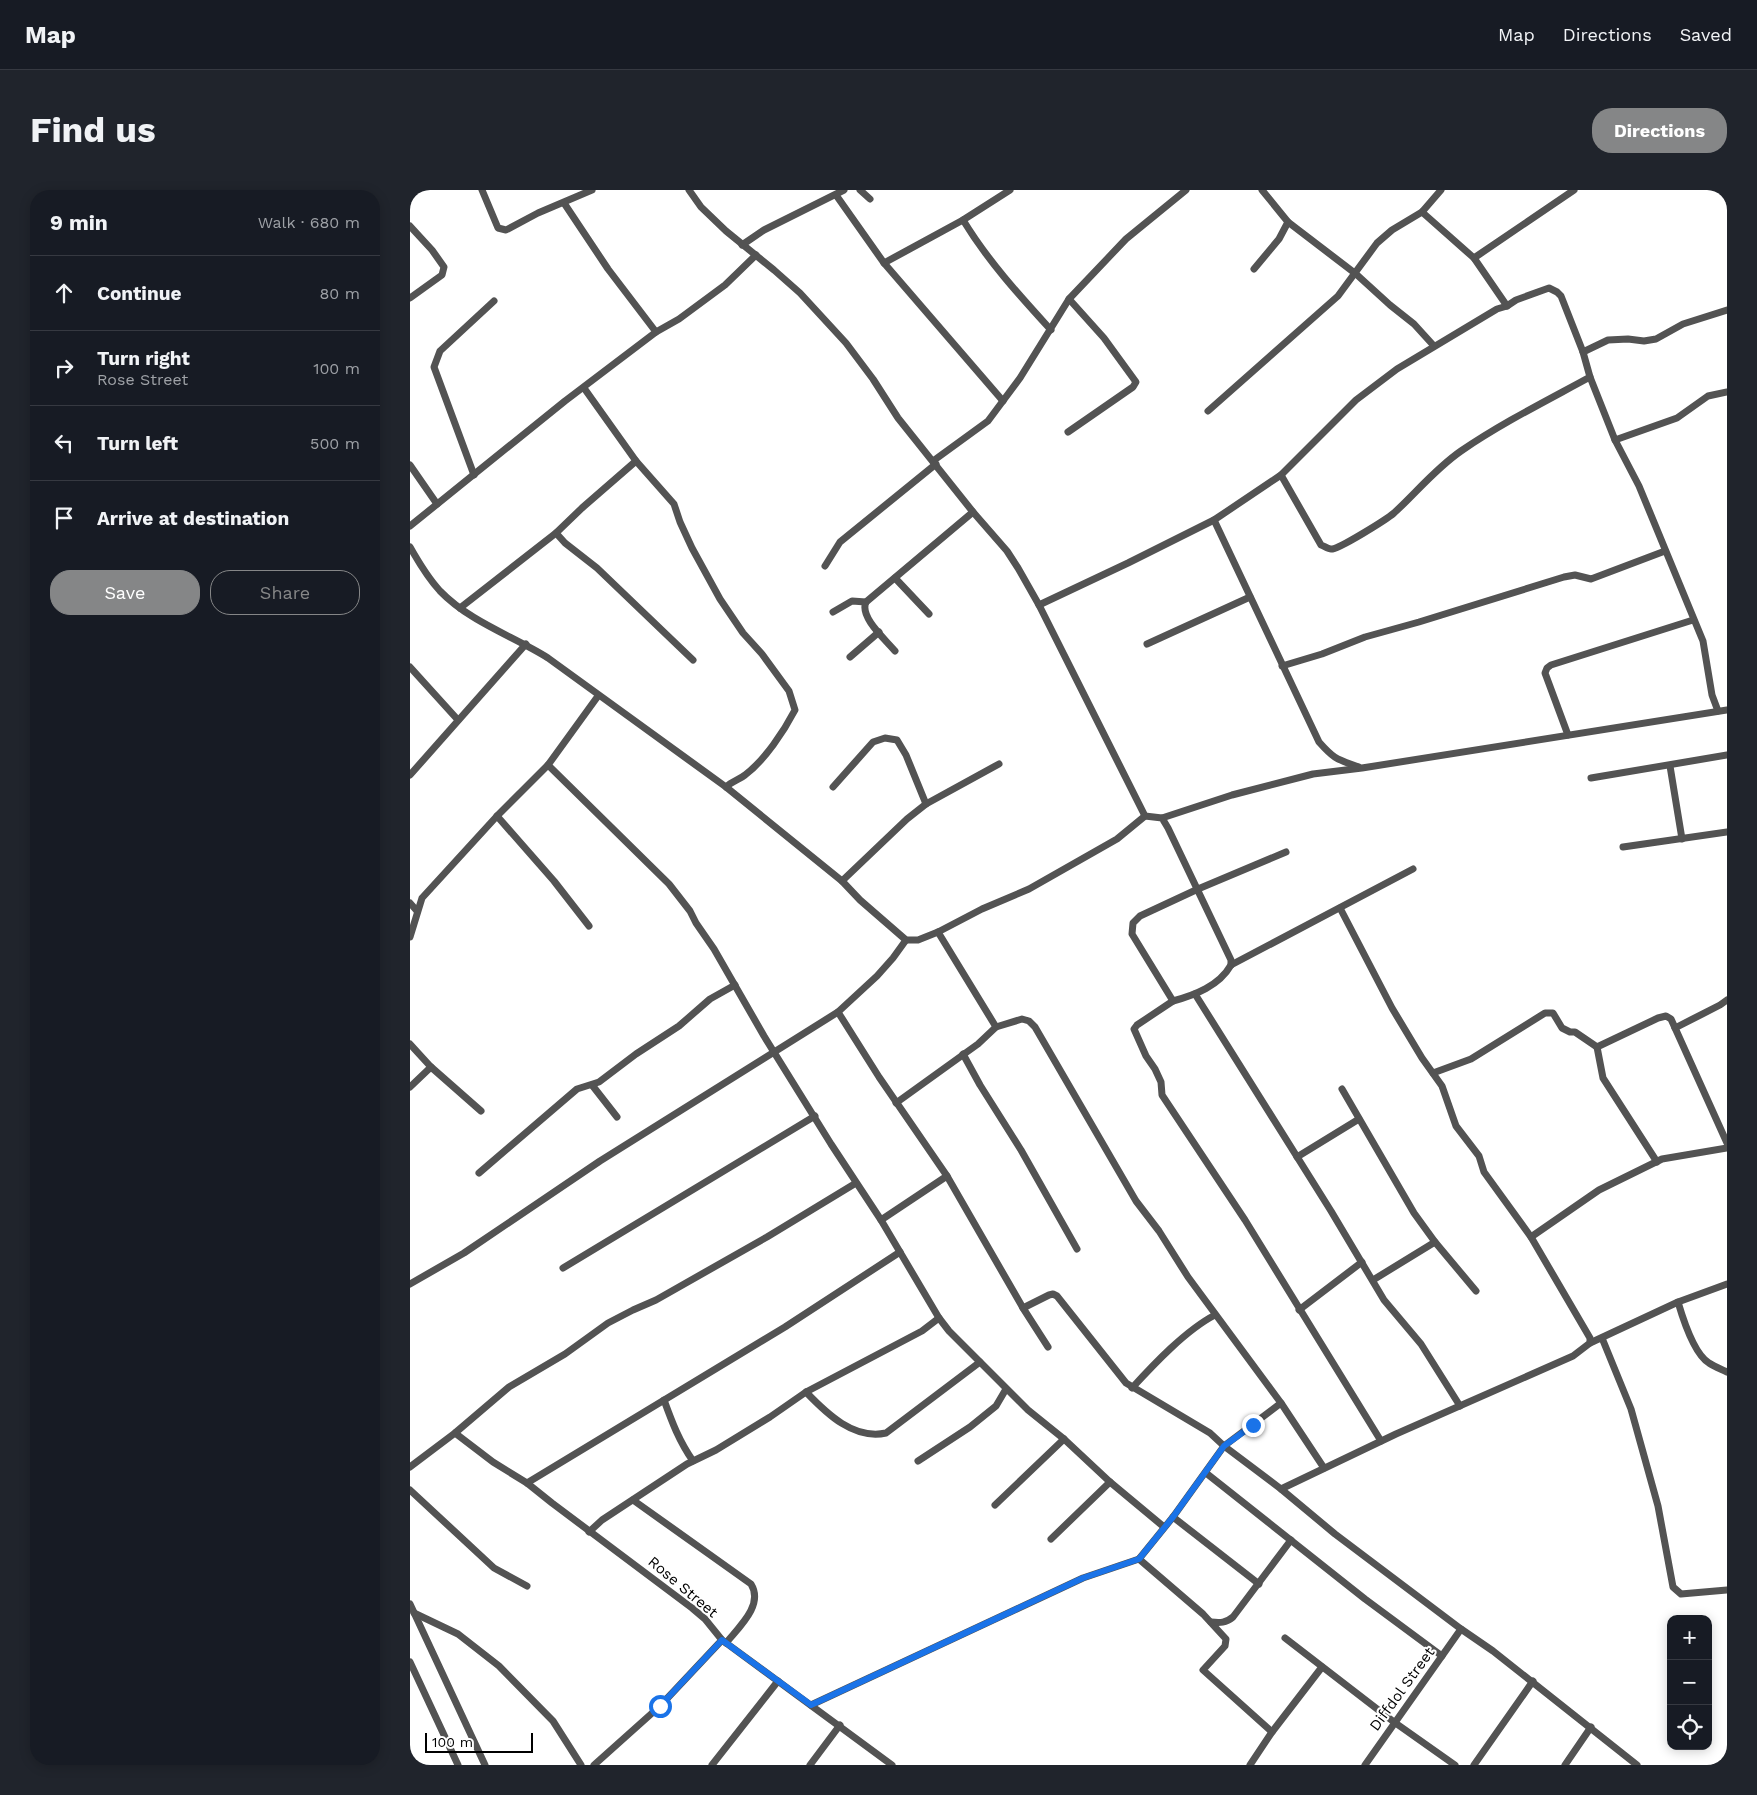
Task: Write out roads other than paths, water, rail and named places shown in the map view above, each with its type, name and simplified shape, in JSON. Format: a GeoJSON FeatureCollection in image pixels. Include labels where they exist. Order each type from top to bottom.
{"type":"FeatureCollection","features":[{"type":"Feature","properties":{"kind":"street"},"geometry":{"type":"LineString","coordinates":[[482,190],[498,228],[501,230],[506,230],[538,213],[592,190]]}},
{"type":"Feature","properties":{"kind":"street"},"geometry":{"type":"LineString","coordinates":[[689,190],[701,207],[742,245],[800,293],[846,343],[873,379],[898,418],[973,512],[1007,551],[1039,605],[1145,816]]}},
{"type":"Feature","properties":{"kind":"street"},"geometry":{"type":"LineString","coordinates":[[742,245],[764,230],[844,190]]}},
{"type":"Feature","properties":{"kind":"street"},"geometry":{"type":"LineString","coordinates":[[860,190],[870,199]]}},
{"type":"Feature","properties":{"kind":"street"},"geometry":{"type":"LineString","coordinates":[[884,263],[963,220],[1010,190]]}},
{"type":"Feature","properties":{"kind":"street"},"geometry":{"type":"LineString","coordinates":[[825,566],[840,542],[934,463],[988,421],[1051,330],[1069,299],[1126,239],[1186,190]]}},
{"type":"Feature","properties":{"kind":"street"},"geometry":{"type":"LineString","coordinates":[[1262,190],[1288,222],[1356,274],[1414,324],[1434,346]]}},
{"type":"Feature","properties":{"kind":"street"},"geometry":{"type":"LineString","coordinates":[[1208,412],[1331,302],[1356,274],[1378,243],[1392,230],[1422,212],[1441,190]]}},
{"type":"Feature","properties":{"kind":"street"},"geometry":{"type":"LineString","coordinates":[[1474,258],[1574,190]]}},
{"type":"Feature","properties":{"kind":"street"},"geometry":{"type":"LineString","coordinates":[[836,194],[884,263],[1003,401]]}},
{"type":"Feature","properties":{"kind":"street"},"geometry":{"type":"LineString","coordinates":[[564,203],[608,269],[656,332]]}},
{"type":"Feature","properties":{"kind":"street"},"geometry":{"type":"LineString","coordinates":[[1422,212],[1474,258],[1507,306]]}},
{"type":"Feature","properties":{"kind":"street"},"geometry":{"type":"LineString","coordinates":[[963,220],[978,245],[1051,330]]}},
{"type":"Feature","properties":{"kind":"street"},"geometry":{"type":"LineString","coordinates":[[1254,269],[1279,239],[1288,222]]}},
{"type":"Feature","properties":{"kind":"street"},"geometry":{"type":"LineString","coordinates":[[410,226],[432,250],[444,267],[442,275],[410,298]]}},
{"type":"Feature","properties":{"kind":"street"},"geometry":{"type":"LineString","coordinates":[[410,526],[656,332],[679,319],[725,285],[756,255]]}},
{"type":"Feature","properties":{"kind":"street"},"geometry":{"type":"LineString","coordinates":[[1039,605],[1214,520],[1281,475],[1356,400],[1397,369],[1497,309],[1549,288],[1561,296],[1615,440],[1639,486],[1703,641],[1712,695],[1718,711]]}},
{"type":"Feature","properties":{"kind":"street"},"geometry":{"type":"LineString","coordinates":[[1068,432],[1133,387],[1136,382],[1104,338],[1069,299]]}},
{"type":"Feature","properties":{"kind":"street"},"geometry":{"type":"LineString","coordinates":[[474,475],[434,367],[440,351],[494,301]]}},
{"type":"Feature","properties":{"kind":"street"},"geometry":{"type":"LineString","coordinates":[[1583,352],[1608,340],[1628,339],[1644,341],[1656,339],[1683,324],[1727,310]]}},
{"type":"Feature","properties":{"kind":"street"},"geometry":{"type":"LineString","coordinates":[[1281,475],[1321,545],[1330,550],[1335,549],[1393,514],[1432,474],[1483,436],[1590,377]]}},
{"type":"Feature","properties":{"kind":"street"},"geometry":{"type":"LineString","coordinates":[[584,388],[636,461],[674,504],[692,548],[720,599],[743,633],[762,654],[789,691],[795,710],[785,730],[745,775],[732,781],[726,787]]}},
{"type":"Feature","properties":{"kind":"street"},"geometry":{"type":"LineString","coordinates":[[1615,440],[1677,418],[1708,396],[1727,392]]}},
{"type":"Feature","properties":{"kind":"street"},"geometry":{"type":"LineString","coordinates":[[460,608],[556,533],[636,461]]}},
{"type":"Feature","properties":{"kind":"street"},"geometry":{"type":"LineString","coordinates":[[410,465],[437,504]]}},
{"type":"Feature","properties":{"kind":"street"},"geometry":{"type":"LineString","coordinates":[[895,651],[866,616],[864,608],[866,602],[973,512]]}},
{"type":"Feature","properties":{"kind":"street"},"geometry":{"type":"LineString","coordinates":[[1214,520],[1319,742],[1331,755],[1341,762],[1362,768]]}},
{"type":"Feature","properties":{"kind":"street"},"geometry":{"type":"LineString","coordinates":[[556,533],[565,543],[597,568],[693,660]]}},
{"type":"Feature","properties":{"kind":"street"},"geometry":{"type":"LineString","coordinates":[[410,547],[430,579],[441,592],[460,608],[548,658],[726,787],[842,881],[860,900],[906,940],[918,940],[938,932],[982,909],[1029,889],[1117,839],[1145,816],[1162,818],[1232,795],[1312,774],[1362,768],[1727,710]]}},
{"type":"Feature","properties":{"kind":"street"},"geometry":{"type":"LineString","coordinates":[[1282,666],[1322,654],[1365,637],[1564,577],[1575,576],[1591,579],[1665,551]]}},
{"type":"Feature","properties":{"kind":"street"},"geometry":{"type":"LineString","coordinates":[[895,578],[929,614]]}},
{"type":"Feature","properties":{"kind":"street"},"geometry":{"type":"LineString","coordinates":[[1147,644],[1250,598]]}},
{"type":"Feature","properties":{"kind":"street"},"geometry":{"type":"LineString","coordinates":[[833,612],[852,601],[866,602]]}},
{"type":"Feature","properties":{"kind":"street"},"geometry":{"type":"LineString","coordinates":[[1568,735],[1545,673],[1550,665],[1693,620]]}},
{"type":"Feature","properties":{"kind":"street"},"geometry":{"type":"LineString","coordinates":[[850,657],[879,632]]}},
{"type":"Feature","properties":{"kind":"street"},"geometry":{"type":"LineString","coordinates":[[410,774],[526,644]]}},
{"type":"Feature","properties":{"kind":"street"},"geometry":{"type":"LineString","coordinates":[[410,667],[458,720]]}},
{"type":"Feature","properties":{"kind":"street"},"geometry":{"type":"LineString","coordinates":[[410,937],[416,923],[417,911],[422,898],[497,816],[548,765],[598,696]]}},
{"type":"Feature","properties":{"kind":"street"},"geometry":{"type":"LineString","coordinates":[[833,787],[873,742],[886,738],[897,740],[906,754],[926,804]]}},
{"type":"Feature","properties":{"kind":"street"},"geometry":{"type":"LineString","coordinates":[[1591,778],[1727,755]]}},
{"type":"Feature","properties":{"kind":"street"},"geometry":{"type":"LineString","coordinates":[[842,881],[896,829],[926,804],[999,764]]}},
{"type":"Feature","properties":{"kind":"street"},"geometry":{"type":"LineString","coordinates":[[548,765],[670,884],[690,911],[764,1036],[881,1220],[939,1318],[949,1331],[1034,1415],[1064,1439],[1110,1482],[1164,1528]]}},
{"type":"Feature","properties":{"kind":"street"},"geometry":{"type":"LineString","coordinates":[[1670,766],[1682,839]]}},
{"type":"Feature","properties":{"kind":"street"},"geometry":{"type":"LineString","coordinates":[[497,816],[554,880],[590,926]]}},
{"type":"Feature","properties":{"kind":"street"},"geometry":{"type":"LineString","coordinates":[[1162,818],[1198,889],[1231,960],[1231,966]]}},
{"type":"Feature","properties":{"kind":"street"},"geometry":{"type":"LineString","coordinates":[[1622,847],[1727,832]]}},
{"type":"Feature","properties":{"kind":"street"},"geometry":{"type":"LineString","coordinates":[[1173,1002],[1132,934],[1133,923],[1140,916],[1198,889],[1286,852]]}},
{"type":"Feature","properties":{"kind":"street"},"geometry":{"type":"LineString","coordinates":[[1381,1442],[1245,1220],[1162,1095],[1161,1082],[1134,1029],[1137,1025],[1173,1002],[1195,994],[1218,980],[1231,966],[1412,869]]}},
{"type":"Feature","properties":{"kind":"street"},"geometry":{"type":"LineString","coordinates":[[410,903],[417,911]]}},
{"type":"Feature","properties":{"kind":"street"},"geometry":{"type":"LineString","coordinates":[[1340,908],[1392,1008],[1445,1093],[1456,1126],[1479,1156],[1484,1172],[1531,1237],[1590,1338],[1590,1344]]}},
{"type":"Feature","properties":{"kind":"street"},"geometry":{"type":"LineString","coordinates":[[938,932],[996,1027]]}},
{"type":"Feature","properties":{"kind":"street"},"geometry":{"type":"LineString","coordinates":[[410,1284],[464,1253],[600,1160],[838,1012],[894,958],[906,940]]}},
{"type":"Feature","properties":{"kind":"street"},"geometry":{"type":"LineString","coordinates":[[479,1173],[576,1089],[599,1082],[636,1054],[679,1026],[710,999],[735,985]]}},
{"type":"Feature","properties":{"kind":"street"},"geometry":{"type":"LineString","coordinates":[[1195,994],[1384,1300],[1421,1344],[1460,1406]]}},
{"type":"Feature","properties":{"kind":"street"},"geometry":{"type":"LineString","coordinates":[[1675,1028],[1727,1000]]}},
{"type":"Feature","properties":{"kind":"street"},"geometry":{"type":"LineString","coordinates":[[838,1012],[896,1103],[948,1176],[1023,1308],[1048,1347]]}},
{"type":"Feature","properties":{"kind":"street"},"geometry":{"type":"LineString","coordinates":[[1433,1074],[1471,1059],[1548,1012],[1553,1013],[1562,1028],[1575,1032],[1597,1047],[1603,1078],[1657,1162]]}},
{"type":"Feature","properties":{"kind":"street"},"geometry":{"type":"LineString","coordinates":[[1597,1047],[1658,1018],[1666,1016],[1671,1018],[1727,1144]]}},
{"type":"Feature","properties":{"kind":"street"},"geometry":{"type":"LineString","coordinates":[[896,1103],[963,1054],[996,1027],[1022,1019],[1029,1020],[1035,1027],[1136,1201],[1215,1315],[1281,1404],[1324,1468]]}},
{"type":"Feature","properties":{"kind":"street"},"geometry":{"type":"LineString","coordinates":[[410,1044],[431,1067],[481,1111]]}},
{"type":"Feature","properties":{"kind":"street"},"geometry":{"type":"LineString","coordinates":[[963,1054],[1021,1150],[1077,1249]]}},
{"type":"Feature","properties":{"kind":"street"},"geometry":{"type":"LineString","coordinates":[[410,1087],[431,1067]]}},
{"type":"Feature","properties":{"kind":"street"},"geometry":{"type":"LineString","coordinates":[[592,1085],[617,1117]]}},
{"type":"Feature","properties":{"kind":"street"},"geometry":{"type":"LineString","coordinates":[[1342,1089],[1414,1213],[1435,1242],[1476,1291]]}},
{"type":"Feature","properties":{"kind":"street"},"geometry":{"type":"LineString","coordinates":[[563,1268],[815,1116]]}},
{"type":"Feature","properties":{"kind":"street"},"geometry":{"type":"LineString","coordinates":[[1296,1156],[1359,1119]]}},
{"type":"Feature","properties":{"kind":"street"},"geometry":{"type":"LineString","coordinates":[[1531,1237],[1599,1190],[1662,1159],[1727,1148]]}},
{"type":"Feature","properties":{"kind":"street"},"geometry":{"type":"LineString","coordinates":[[881,1220],[948,1176]]}},
{"type":"Feature","properties":{"kind":"street"},"geometry":{"type":"LineString","coordinates":[[410,1467],[455,1433],[509,1387],[565,1354],[608,1323],[656,1300],[767,1237],[856,1183]]}},
{"type":"Feature","properties":{"kind":"street"},"geometry":{"type":"LineString","coordinates":[[1373,1280],[1435,1242]]}},
{"type":"Feature","properties":{"kind":"street"},"geometry":{"type":"LineString","coordinates":[[527,1483],[785,1327],[900,1252]]}},
{"type":"Feature","properties":{"kind":"street"},"geometry":{"type":"LineString","coordinates":[[1299,1310],[1362,1262]]}},
{"type":"Feature","properties":{"kind":"street"},"geometry":{"type":"LineString","coordinates":[[1281,1489],[1573,1356],[1590,1344],[1678,1302],[1727,1284]]}},
{"type":"Feature","properties":{"kind":"street"},"geometry":{"type":"LineString","coordinates":[[1023,1308],[1049,1295],[1057,1296],[1132,1388],[1210,1433],[1336,1534],[1533,1681],[1637,1765]]}},
{"type":"Feature","properties":{"kind":"street"},"geometry":{"type":"LineString","coordinates":[[1678,1302],[1683,1319],[1699,1354],[1708,1363],[1727,1372]]}},
{"type":"Feature","properties":{"kind":"street"},"geometry":{"type":"LineString","coordinates":[[1132,1388],[1150,1368],[1185,1337],[1215,1315]]}},
{"type":"Feature","properties":{"kind":"street"},"geometry":{"type":"LineString","coordinates":[[590,1532],[602,1520],[692,1461],[716,1450],[770,1418],[806,1392],[922,1331],[939,1318]]}},
{"type":"Feature","properties":{"kind":"street"},"geometry":{"type":"LineString","coordinates":[[1602,1338],[1631,1409],[1658,1506],[1673,1587],[1681,1594],[1727,1590]]}},
{"type":"Feature","properties":{"kind":"street"},"geometry":{"type":"LineString","coordinates":[[806,1392],[823,1410],[841,1423],[858,1431],[877,1435],[886,1433],[980,1362]]}},
{"type":"Feature","properties":{"kind":"street"},"geometry":{"type":"LineString","coordinates":[[918,1461],[970,1427],[996,1406],[1006,1389]]}},
{"type":"Feature","properties":{"kind":"street"},"geometry":{"type":"LineString","coordinates":[[664,1400],[673,1428],[692,1461]]}},
{"type":"Feature","properties":{"kind":"street"},"geometry":{"type":"LineString","coordinates":[[811,1705],[1083,1578],[1139,1559],[1206,1474],[1224,1446],[1281,1404]]}},
{"type":"Feature","properties":{"kind":"street","name":"Rose Street"},"geometry":{"type":"LineString","coordinates":[[455,1433],[493,1462],[527,1483],[692,1608],[724,1641],[892,1765]]}},
{"type":"Feature","properties":{"kind":"street"},"geometry":{"type":"LineString","coordinates":[[995,1505],[1064,1439]]}},
{"type":"Feature","properties":{"kind":"street"},"geometry":{"type":"LineString","coordinates":[[1206,1474],[1365,1599],[1442,1656]]}},
{"type":"Feature","properties":{"kind":"street"},"geometry":{"type":"LineString","coordinates":[[1051,1539],[1110,1482]]}},
{"type":"Feature","properties":{"kind":"street"},"geometry":{"type":"LineString","coordinates":[[410,1490],[494,1568],[527,1586]]}},
{"type":"Feature","properties":{"kind":"street"},"geometry":{"type":"LineString","coordinates":[[594,1765],[660,1706],[742,1624],[754,1606],[754,1592],[751,1584],[633,1500]]}},
{"type":"Feature","properties":{"kind":"street"},"geometry":{"type":"LineString","coordinates":[[1173,1517],[1258,1584]]}},
{"type":"Feature","properties":{"kind":"street"},"geometry":{"type":"LineString","coordinates":[[1211,1622],[1222,1623],[1228,1621],[1291,1540]]}},
{"type":"Feature","properties":{"kind":"street"},"geometry":{"type":"LineString","coordinates":[[1139,1559],[1211,1622],[1226,1639],[1225,1646],[1204,1670],[1272,1732]]}},
{"type":"Feature","properties":{"kind":"street"},"geometry":{"type":"LineString","coordinates":[[410,1604],[485,1765]]}},
{"type":"Feature","properties":{"kind":"street"},"geometry":{"type":"LineString","coordinates":[[414,1614],[458,1634],[499,1666],[553,1721],[581,1765]]}},
{"type":"Feature","properties":{"kind":"street","name":"Diffdol Street"},"geometry":{"type":"LineString","coordinates":[[1365,1765],[1461,1629]]}},
{"type":"Feature","properties":{"kind":"street"},"geometry":{"type":"LineString","coordinates":[[1285,1638],[1394,1722],[1455,1765]]}},
{"type":"Feature","properties":{"kind":"street"},"geometry":{"type":"LineString","coordinates":[[410,1662],[458,1765]]}},
{"type":"Feature","properties":{"kind":"street"},"geometry":{"type":"LineString","coordinates":[[1250,1765],[1272,1732],[1322,1667]]}},
{"type":"Feature","properties":{"kind":"street"},"geometry":{"type":"LineString","coordinates":[[712,1765],[778,1681]]}},
{"type":"Feature","properties":{"kind":"street"},"geometry":{"type":"LineString","coordinates":[[1474,1765],[1533,1681]]}},
{"type":"Feature","properties":{"kind":"street"},"geometry":{"type":"LineString","coordinates":[[810,1765],[840,1726]]}},
{"type":"Feature","properties":{"kind":"street"},"geometry":{"type":"LineString","coordinates":[[1565,1765],[1591,1727]]}}]}
